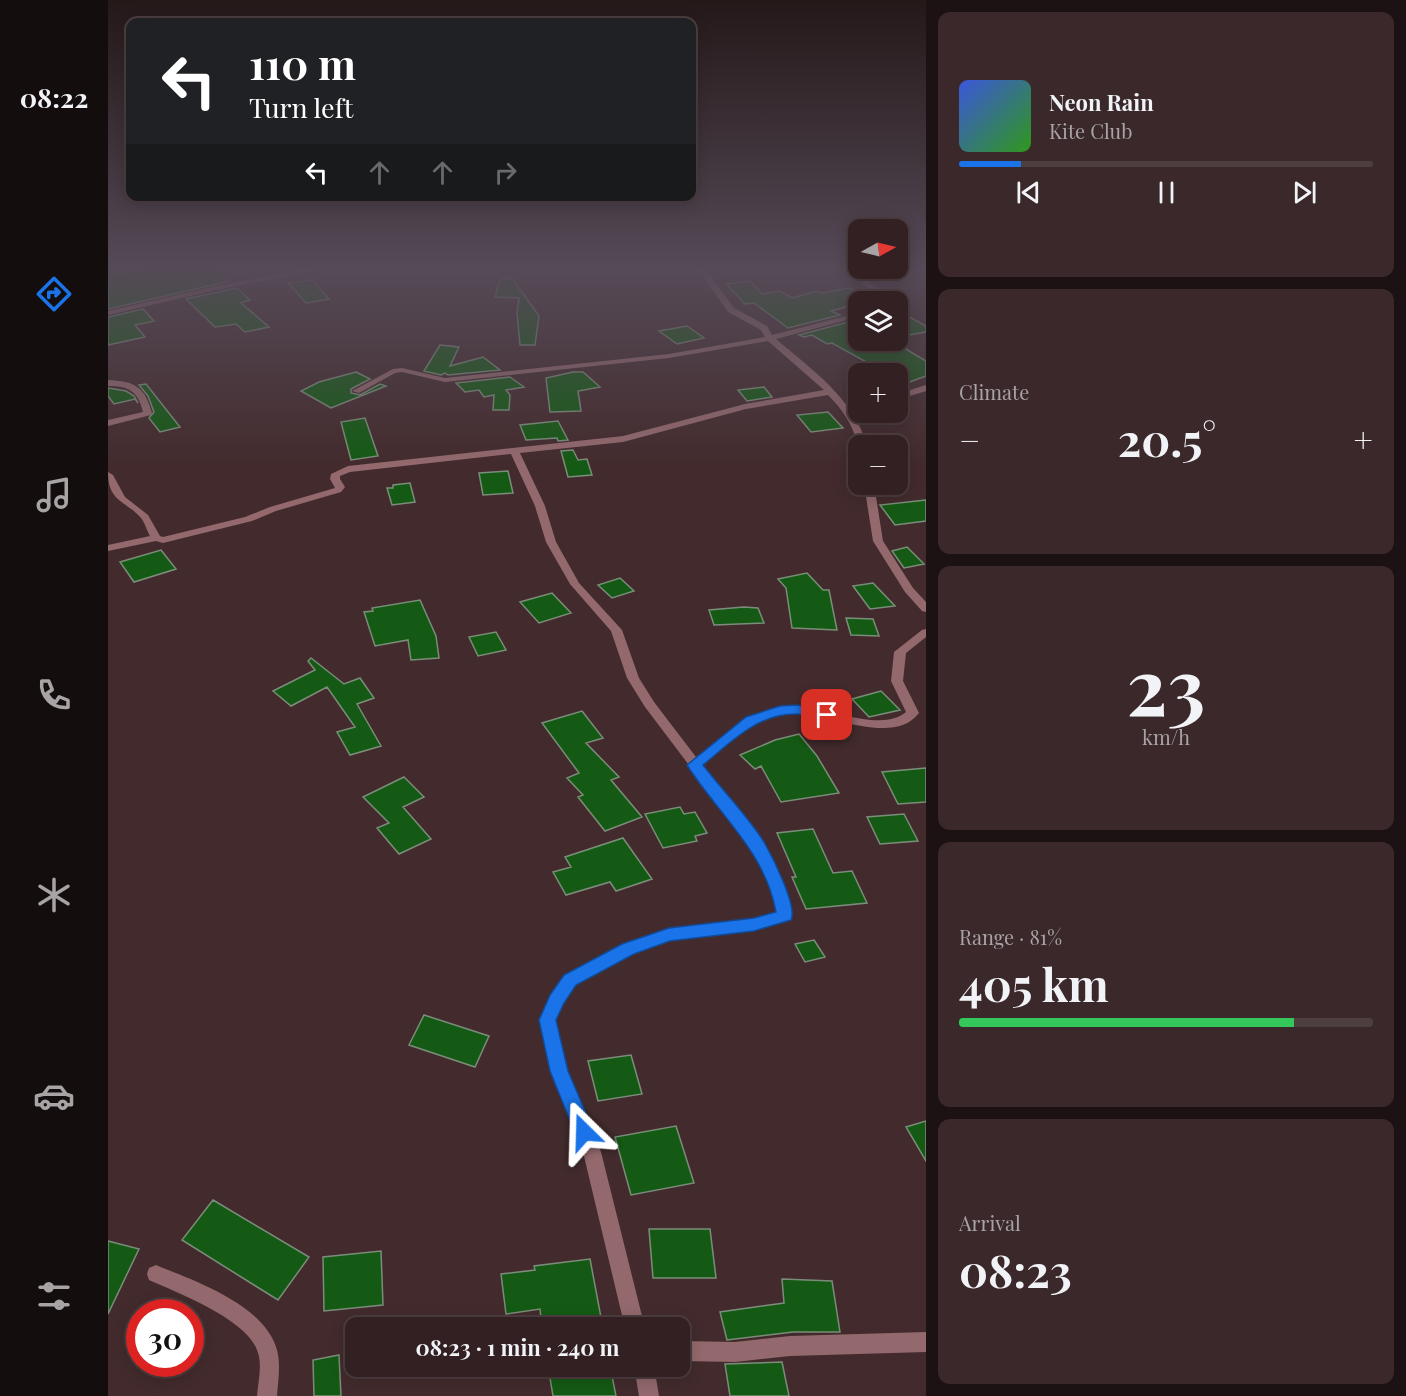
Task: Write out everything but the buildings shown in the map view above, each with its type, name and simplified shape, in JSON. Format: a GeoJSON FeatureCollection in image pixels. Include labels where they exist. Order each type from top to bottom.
{"type":"FeatureCollection","features":[{"type":"Feature","properties":{"kind":"street"},"geometry":{"type":"LineString","coordinates":[[768,334],[848,413]]}},
{"type":"Feature","properties":{"kind":"street"},"geometry":{"type":"LineString","coordinates":[[356,391],[398,370],[445,380],[490,376],[669,356],[785,334]]}},
{"type":"Feature","properties":{"kind":"street"},"geometry":{"type":"LineString","coordinates":[[108,383],[119,383],[138,389],[144,396],[148,413],[108,423]]}},
{"type":"Feature","properties":{"kind":"street"},"geometry":{"type":"LineString","coordinates":[[908,394],[926,388]]}},
{"type":"Feature","properties":{"kind":"street"},"geometry":{"type":"LineString","coordinates":[[108,548],[156,538],[163,540],[195,530],[248,519],[273,508],[338,490],[340,487],[336,474],[340,471],[367,466],[623,439],[745,407],[828,392]]}},
{"type":"Feature","properties":{"kind":"street"},"geometry":{"type":"LineString","coordinates":[[514,450],[540,506],[551,542],[575,584],[616,630],[633,678],[649,704],[757,845],[782,898],[785,915],[754,925],[669,934],[628,949],[570,980],[556,1000],[548,1020],[559,1071],[592,1152],[632,1317]]}},
{"type":"Feature","properties":{"kind":"street"},"geometry":{"type":"LineString","coordinates":[[108,475],[121,499],[146,517],[156,538]]}},
{"type":"Feature","properties":{"kind":"street"},"geometry":{"type":"LineString","coordinates":[[871,495],[878,541],[902,581],[926,609]]}},
{"type":"Feature","properties":{"kind":"street"},"geometry":{"type":"LineString","coordinates":[[694,765],[751,720],[780,710],[814,711],[840,719],[878,723],[910,719],[913,713],[897,681],[900,652],[926,632]]}},
{"type":"Feature","properties":{"kind":"street"},"geometry":{"type":"LineString","coordinates":[[156,1274],[218,1302],[251,1327],[266,1343],[270,1362],[267,1396]]}},
{"type":"Feature","properties":{"kind":"street"},"geometry":{"type":"LineString","coordinates":[[690,1351],[735,1352],[790,1346],[926,1342]]}},
{"type":"Feature","properties":{"kind":"street"},"geometry":{"type":"LineString","coordinates":[[646,1377],[649,1396]]}},
{"type":"Feature","properties":{"kind":"route"},"geometry":{"type":"LineString","coordinates":[[584,1132],[559,1071],[548,1020],[556,1000],[570,980],[628,949],[669,934],[754,925],[785,915],[782,898],[757,845],[694,765],[751,720],[780,710],[797,709],[827,715]]}}]}
